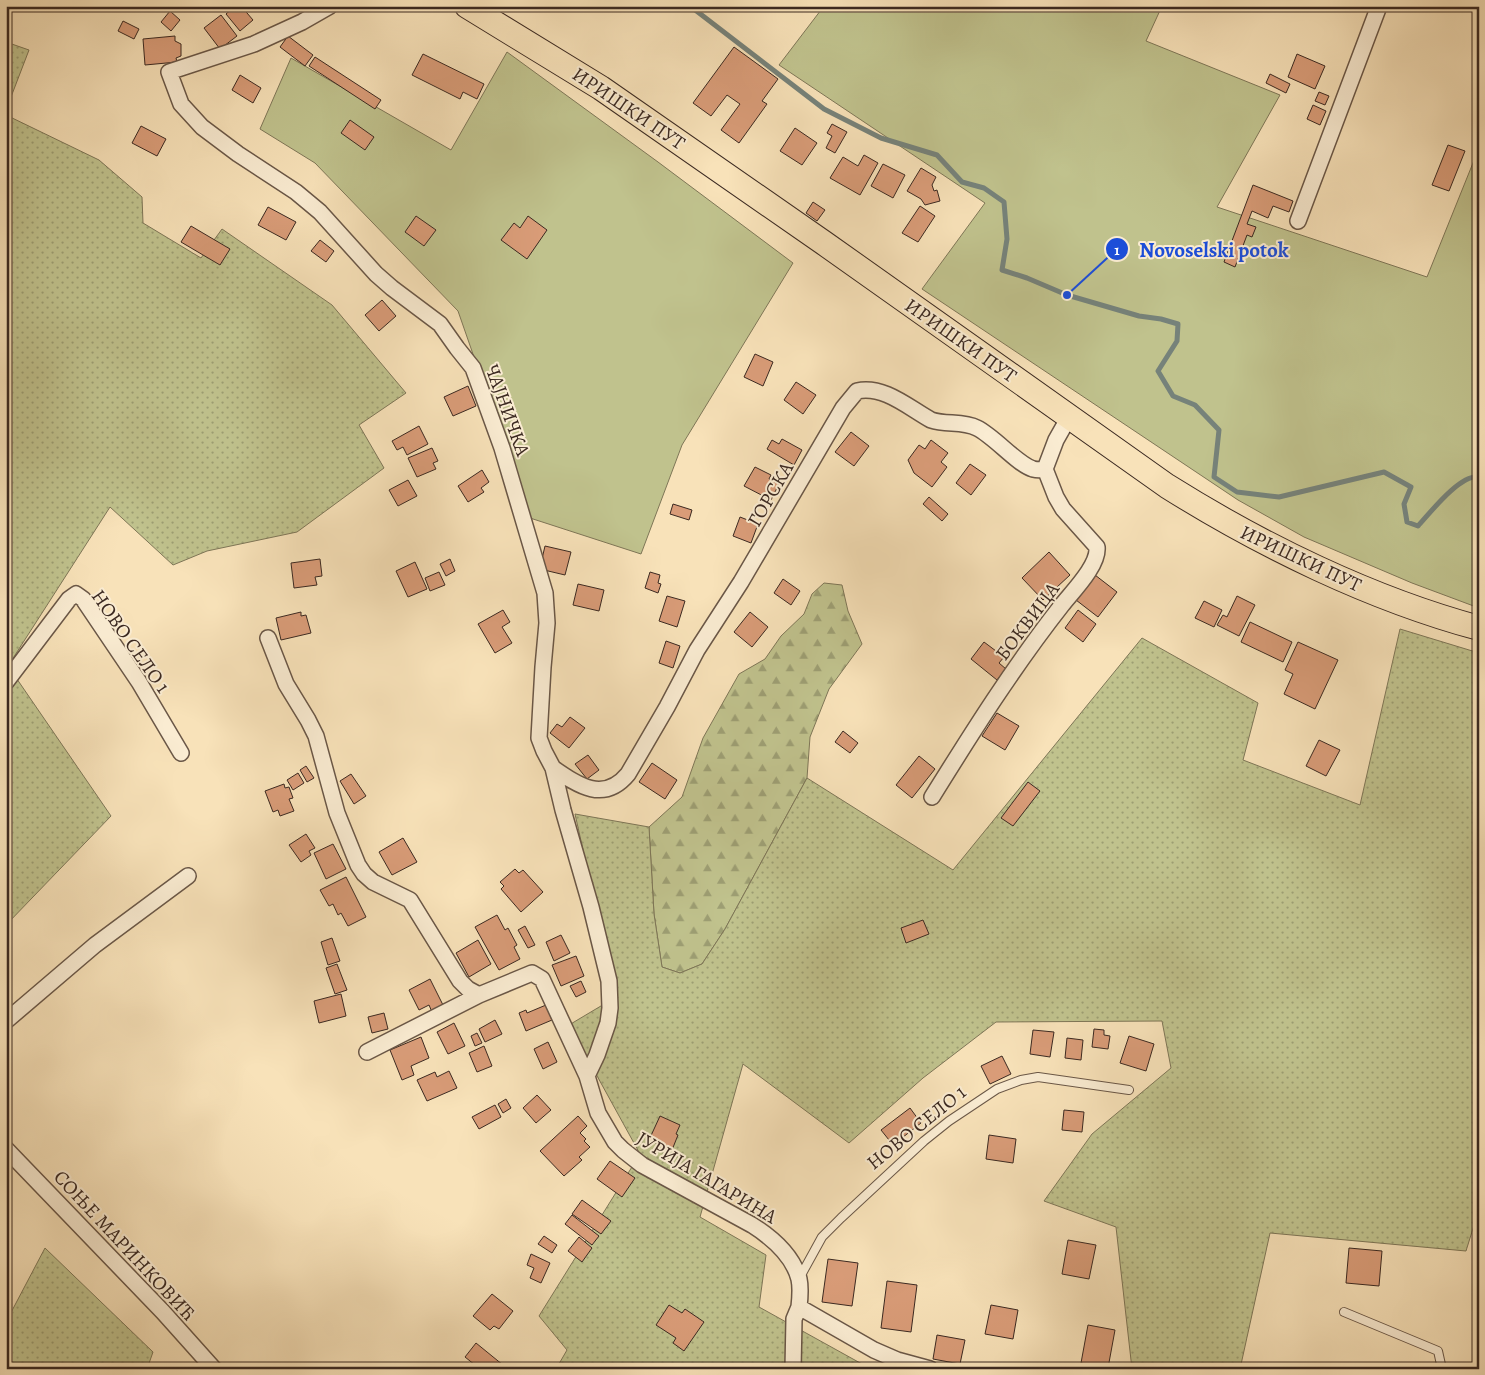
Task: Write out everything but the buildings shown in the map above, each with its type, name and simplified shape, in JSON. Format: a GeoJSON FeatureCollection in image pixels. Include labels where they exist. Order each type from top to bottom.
{"type":"FeatureCollection","features":[{"type":"Feature","properties":{"kind":"main road","name":"ИРИШКИ ПУТ"},"geometry":{"type":"LineString","coordinates":[[467,6],[601,88],[1166,486],[1201,508],[1244,532],[1332,575],[1401,602],[1479,628]]}},
{"type":"Feature","properties":{"kind":"street","name":"ЧАЈНИЧКА"},"geometry":{"type":"LineString","coordinates":[[330,6],[302,22],[254,44],[169,72],[181,104],[202,127],[238,154],[296,192],[320,212],[376,274],[440,324],[473,368],[502,448],[545,592],[547,623],[539,738],[553,768]]}},
{"type":"Feature","properties":{"kind":"street"},"geometry":{"type":"LineString","coordinates":[[1298,221],[1379,6]]}},
{"type":"Feature","properties":{"kind":"street","name":"ГОРСКА"},"geometry":{"type":"LineString","coordinates":[[553,768],[586,788],[599,790],[612,788],[621,783],[667,707],[696,650],[741,582],[843,408],[857,391],[873,390],[888,395],[931,420],[976,427],[1032,469],[1045,469]]}},
{"type":"Feature","properties":{"kind":"street"},"geometry":{"type":"LineString","coordinates":[[1045,469],[1056,440],[1069,417]]}},
{"type":"Feature","properties":{"kind":"street","name":"БОКВИЦА"},"geometry":{"type":"LineString","coordinates":[[932,797],[987,708],[1096,559],[1097,548],[1063,509],[1045,469]]}},
{"type":"Feature","properties":{"kind":"street","name":"НОВО СЕЛО 1"},"geometry":{"type":"LineString","coordinates":[[6,682],[69,600],[76,594],[83,600],[138,682],[181,753]]}},
{"type":"Feature","properties":{"kind":"street"},"geometry":{"type":"LineString","coordinates":[[268,638],[286,684],[316,736],[338,813],[358,865],[373,882],[410,900],[460,982],[479,995]]}},
{"type":"Feature","properties":{"kind":"street"},"geometry":{"type":"LineString","coordinates":[[553,768],[565,819],[591,907],[609,982],[610,1008],[608,1023],[597,1055],[587,1076]]}},
{"type":"Feature","properties":{"kind":"street"},"geometry":{"type":"LineString","coordinates":[[6,1021],[95,945],[188,876]]}},
{"type":"Feature","properties":{"kind":"street","name":"ЈУРИЈА ГАГАРИНА"},"geometry":{"type":"LineString","coordinates":[[367,1052],[479,995],[527,974],[536,975],[542,979],[587,1076],[598,1113],[615,1142],[642,1165],[752,1225],[768,1236],[783,1251],[795,1269],[799,1279],[799,1307],[794,1320],[793,1369]]}},
{"type":"Feature","properties":{"kind":"street","name":"СОЊЕ МАРИНКОВИЋ"},"geometry":{"type":"LineString","coordinates":[[6,1149],[214,1369]]}},
{"type":"Feature","properties":{"kind":"street"},"geometry":{"type":"LineString","coordinates":[[799,1307],[874,1350],[897,1360],[930,1369]]}},
{"type":"Feature","properties":{"kind":"lane","name":"НОВО СЕЛО 1"},"geometry":{"type":"LineString","coordinates":[[799,1279],[822,1237],[924,1141],[949,1121],[997,1089],[1021,1080],[1038,1077],[1129,1090]]}},
{"type":"Feature","properties":{"kind":"lane"},"geometry":{"type":"LineString","coordinates":[[1344,1312],[1438,1351],[1442,1369]]}},
{"type":"Feature","properties":{"kind":"green space"},"geometry":{"type":"Polygon","coordinates":[[[824,6],[1162,6],[1146,41],[1280,95],[1217,207],[1427,277],[1479,148],[1479,608],[1412,583],[1304,537],[1238,500],[922,289],[985,203],[779,65],[824,6]]]}},
{"type":"Feature","properties":{"kind":"green space"},"geometry":{"type":"Polygon","coordinates":[[[6,42],[29,50],[6,110],[6,42]]]}},
{"type":"Feature","properties":{"kind":"green space"},"geometry":{"type":"Polygon","coordinates":[[[507,52],[793,263],[682,445],[641,554],[530,518],[458,311],[315,163],[260,129],[291,58],[451,150],[507,52]]]}},
{"type":"Feature","properties":{"kind":"green space"},"geometry":{"type":"Polygon","coordinates":[[[6,115],[99,160],[142,197],[143,223],[201,258],[222,229],[332,305],[406,393],[359,425],[384,468],[297,532],[207,551],[173,565],[110,507],[8,666],[111,816],[6,925],[6,115]]]}},
{"type":"Feature","properties":{"kind":"green space"},"geometry":{"type":"Polygon","coordinates":[[[824,583],[842,585],[848,611],[862,644],[829,689],[810,737],[807,778],[725,929],[702,964],[680,973],[662,967],[654,914],[649,827],[682,797],[703,738],[739,674],[765,659],[781,636],[804,614],[812,594],[824,583]]]}},
{"type":"Feature","properties":{"kind":"green space"},"geometry":{"type":"Polygon","coordinates":[[[1400,629],[1479,653],[1479,1209],[1466,1251],[1270,1233],[1240,1369],[1132,1369],[1116,1227],[1044,1201],[1092,1134],[1171,1068],[1162,1021],[996,1022],[923,1078],[849,1143],[743,1064],[700,1217],[766,1255],[759,1307],[871,1369],[805,1369],[805,1365],[728,1365],[727,1369],[556,1369],[567,1350],[539,1316],[640,1154],[569,1025],[616,997],[575,814],[649,827],[654,914],[662,967],[680,973],[702,964],[725,929],[807,778],[953,870],[1142,638],[1258,703],[1243,760],[1360,805],[1400,629]]]}},
{"type":"Feature","properties":{"kind":"green space"},"geometry":{"type":"Polygon","coordinates":[[[45,1248],[153,1352],[147,1369],[6,1369],[6,1322],[45,1248]]]}},
{"type":"Feature","properties":{"kind":"waterway"},"geometry":{"type":"LineString","coordinates":[[690,6],[824,109],[881,138],[937,155],[962,182],[984,188],[1004,202],[1007,239],[1002,270],[1027,278],[1067,295],[1139,316],[1178,324],[1177,341],[1158,371],[1173,396],[1195,405],[1219,430],[1214,477],[1237,492],[1279,497],[1384,472],[1411,487],[1404,504],[1407,522],[1418,526],[1446,495],[1463,482],[1479,477]]}},
{"type":"Feature","properties":{"kind":"place","name":"Novoselski potok"},"geometry":{"type":"Point","coordinates":[1067,295]}}]}
